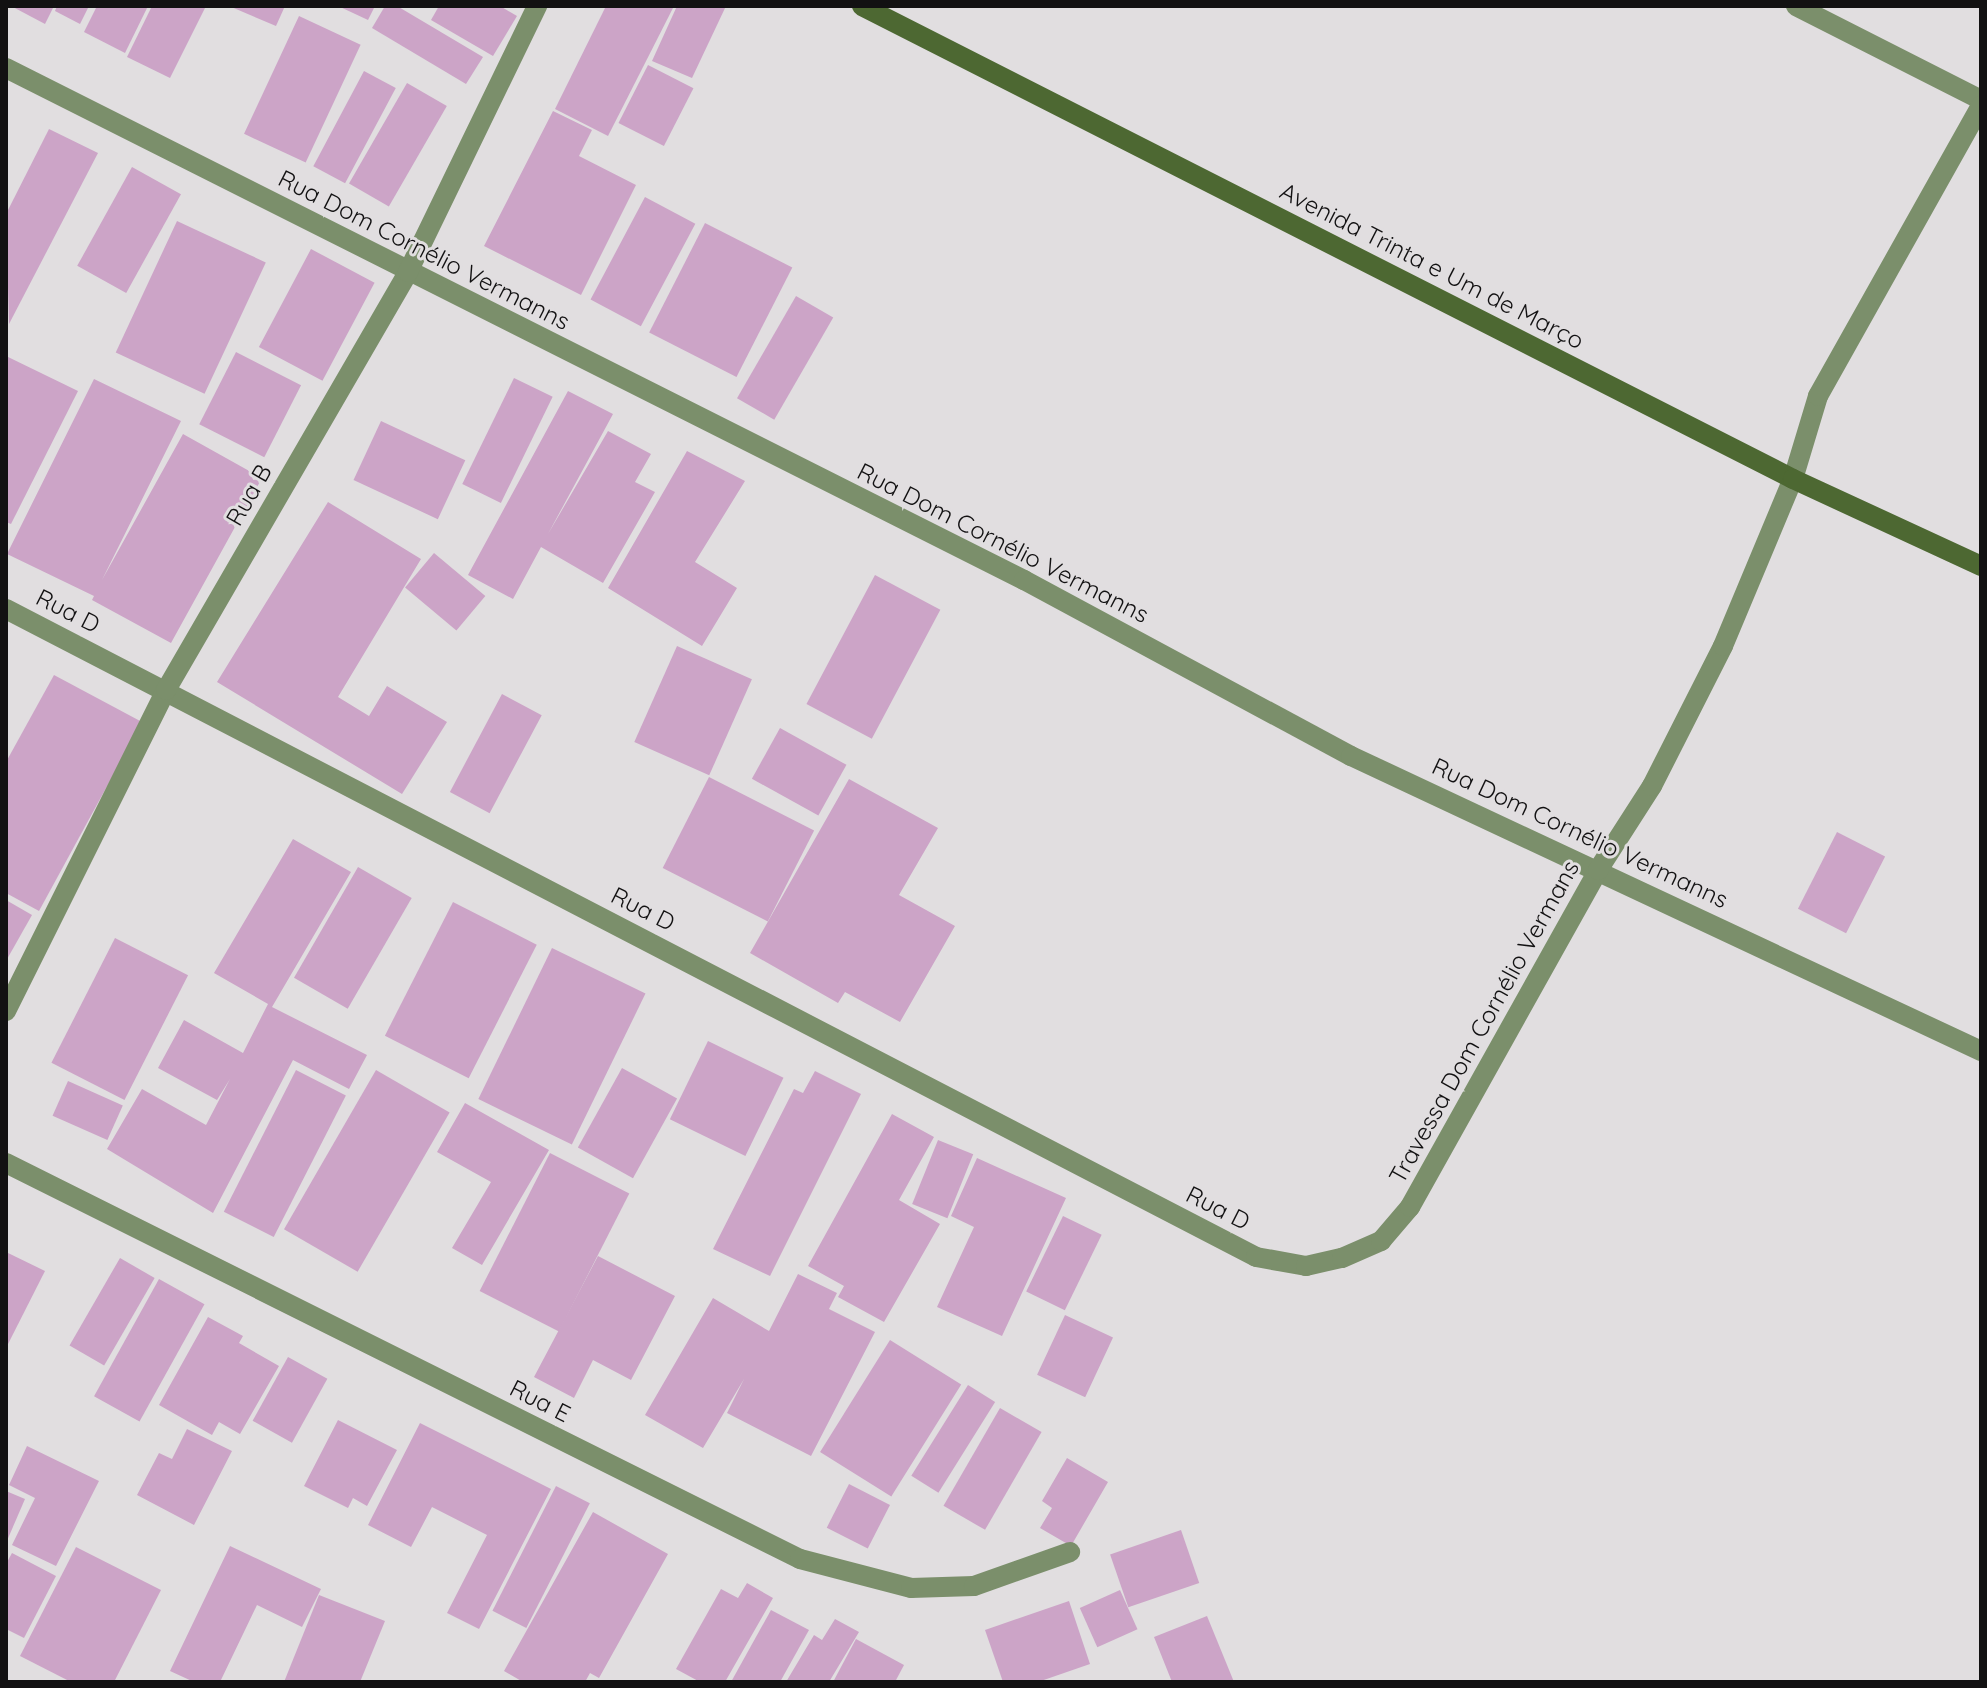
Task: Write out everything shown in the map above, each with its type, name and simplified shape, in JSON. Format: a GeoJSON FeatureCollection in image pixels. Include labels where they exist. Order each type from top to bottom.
{"type":"FeatureCollection","features":[{"type":"Feature","properties":{"kind":"street","name":"Rua B"},"geometry":{"type":"LineString","coordinates":[[6,1011],[166,690],[408,272],[537,6]]}},
{"type":"Feature","properties":{"kind":"street","name":"Avenida Trinta e Um de Março"},"geometry":{"type":"LineString","coordinates":[[862,6],[1793,479],[1981,566]]}},
{"type":"Feature","properties":{"kind":"street"},"geometry":{"type":"LineString","coordinates":[[1796,6],[1981,103]]}},
{"type":"Feature","properties":{"kind":"street","name":"Rua Dom Cornélio Vermanns"},"geometry":{"type":"LineString","coordinates":[[6,68],[1024,580],[1351,756],[1981,1051]]}},
{"type":"Feature","properties":{"kind":"street","name":"Travessa Dom Cornélio Vermans"},"geometry":{"type":"LineString","coordinates":[[1256,1257],[1306,1266],[1381,1241],[1410,1207],[1598,870],[1652,786],[1723,646],[1793,479],[1818,396],[1981,103]]}},
{"type":"Feature","properties":{"kind":"street","name":"Rua D"},"geometry":{"type":"LineString","coordinates":[[6,609],[1256,1257]]}},
{"type":"Feature","properties":{"kind":"street","name":"Rua E"},"geometry":{"type":"LineString","coordinates":[[6,1163],[800,1559],[911,1588],[974,1586],[1070,1552]]}},
{"type":"Feature","properties":{"kind":"building"},"geometry":{"type":"Polygon","coordinates":[[[11,6],[54,6],[45,24],[11,6]]]}},
{"type":"Feature","properties":{"kind":"building"},"geometry":{"type":"Polygon","coordinates":[[[57,6],[89,6],[80,24],[55,11],[57,6]]]}},
{"type":"Feature","properties":{"kind":"building"},"geometry":{"type":"Polygon","coordinates":[[[97,6],[148,6],[125,53],[84,32],[97,6]]]}},
{"type":"Feature","properties":{"kind":"building"},"geometry":{"type":"Polygon","coordinates":[[[152,6],[206,6],[170,78],[127,57],[152,6]]]}},
{"type":"Feature","properties":{"kind":"building"},"geometry":{"type":"Polygon","coordinates":[[[229,6],[285,6],[276,26],[229,6]]]}},
{"type":"Feature","properties":{"kind":"building"},"geometry":{"type":"Polygon","coordinates":[[[338,6],[375,6],[368,20],[338,6]]]}},
{"type":"Feature","properties":{"kind":"building"},"geometry":{"type":"Polygon","coordinates":[[[385,6],[397,6],[483,57],[466,84],[372,28],[385,6]]]}},
{"type":"Feature","properties":{"kind":"building"},"geometry":{"type":"Polygon","coordinates":[[[439,6],[500,6],[517,16],[493,56],[431,20],[439,6]]]}},
{"type":"Feature","properties":{"kind":"building"},"geometry":{"type":"Polygon","coordinates":[[[606,6],[674,6],[608,136],[555,109],[606,6]]]}},
{"type":"Feature","properties":{"kind":"building"},"geometry":{"type":"Polygon","coordinates":[[[677,6],[726,6],[692,78],[652,61],[677,6]]]}},
{"type":"Feature","properties":{"kind":"building"},"geometry":{"type":"Polygon","coordinates":[[[299,16],[361,45],[306,163],[244,134],[299,16]]]}},
{"type":"Feature","properties":{"kind":"building"},"geometry":{"type":"Polygon","coordinates":[[[648,65],[693,88],[664,146],[618,123],[648,65]]]}},
{"type":"Feature","properties":{"kind":"building"},"geometry":{"type":"Polygon","coordinates":[[[364,71],[396,88],[345,183],[313,166],[364,71]]]}},
{"type":"Feature","properties":{"kind":"building"},"geometry":{"type":"Polygon","coordinates":[[[407,83],[447,106],[389,206],[349,183],[407,83]]]}},
{"type":"Feature","properties":{"kind":"building"},"geometry":{"type":"Polygon","coordinates":[[[553,111],[592,130],[579,156],[636,185],[581,295],[484,246],[553,111]]]}},
{"type":"Feature","properties":{"kind":"building"},"geometry":{"type":"Polygon","coordinates":[[[49,129],[98,153],[9,324],[6,214],[49,129]]]}},
{"type":"Feature","properties":{"kind":"building"},"geometry":{"type":"Polygon","coordinates":[[[132,167],[181,194],[126,293],[77,266],[132,167]]]}},
{"type":"Feature","properties":{"kind":"building"},"geometry":{"type":"Polygon","coordinates":[[[645,197],[695,224],[641,326],[591,299],[645,197]]]}},
{"type":"Feature","properties":{"kind":"building"},"geometry":{"type":"Polygon","coordinates":[[[177,221],[266,262],[205,394],[116,352],[177,221]]]}},
{"type":"Feature","properties":{"kind":"building"},"geometry":{"type":"Polygon","coordinates":[[[705,223],[792,267],[736,377],[649,333],[705,223]]]}},
{"type":"Feature","properties":{"kind":"building"},"geometry":{"type":"Polygon","coordinates":[[[311,249],[375,283],[322,381],[259,347],[311,249]]]}},
{"type":"Feature","properties":{"kind":"building"},"geometry":{"type":"Polygon","coordinates":[[[796,296],[833,318],[774,420],[737,398],[796,296]]]}},
{"type":"Feature","properties":{"kind":"building"},"geometry":{"type":"Polygon","coordinates":[[[236,352],[301,385],[264,457],[199,424],[236,352]]]}},
{"type":"Feature","properties":{"kind":"building"},"geometry":{"type":"Polygon","coordinates":[[[6,356],[78,391],[11,524],[6,522],[6,356]]]}},
{"type":"Feature","properties":{"kind":"building"},"geometry":{"type":"Polygon","coordinates":[[[514,378],[553,397],[501,503],[462,484],[514,378]]]}},
{"type":"Feature","properties":{"kind":"building"},"geometry":{"type":"Polygon","coordinates":[[[94,379],[181,421],[102,580],[183,434],[262,478],[171,643],[92,600],[94,596],[7,554],[94,379]]]}},
{"type":"Feature","properties":{"kind":"building"},"geometry":{"type":"Polygon","coordinates":[[[568,391],[613,414],[548,534],[608,431],[651,454],[635,482],[655,492],[603,583],[541,547],[513,599],[468,575],[568,391]]]}},
{"type":"Feature","properties":{"kind":"building"},"geometry":{"type":"Polygon","coordinates":[[[381,421],[465,460],[438,519],[354,480],[381,421]]]}},
{"type":"Feature","properties":{"kind":"building"},"geometry":{"type":"Polygon","coordinates":[[[687,451],[745,481],[695,562],[737,588],[702,646],[608,588],[687,451]]]}},
{"type":"Feature","properties":{"kind":"building"},"geometry":{"type":"Polygon","coordinates":[[[328,502],[421,559],[338,697],[369,716],[387,686],[447,722],[402,794],[217,682],[328,502]]]}},
{"type":"Feature","properties":{"kind":"building"},"geometry":{"type":"Polygon","coordinates":[[[434,553],[485,596],[456,631],[405,587],[434,553]]]}},
{"type":"Feature","properties":{"kind":"building"},"geometry":{"type":"Polygon","coordinates":[[[875,575],[940,610],[872,739],[806,704],[875,575]]]}},
{"type":"Feature","properties":{"kind":"building"},"geometry":{"type":"Polygon","coordinates":[[[677,646],[752,679],[709,775],[634,742],[677,646]]]}},
{"type":"Feature","properties":{"kind":"building"},"geometry":{"type":"Polygon","coordinates":[[[54,675],[142,722],[39,911],[6,893],[6,762],[54,675]]]}},
{"type":"Feature","properties":{"kind":"building"},"geometry":{"type":"Polygon","coordinates":[[[502,694],[542,715],[490,813],[450,792],[502,694]]]}},
{"type":"Feature","properties":{"kind":"building"},"geometry":{"type":"Polygon","coordinates":[[[780,728],[846,765],[818,816],[752,779],[780,728]]]}},
{"type":"Feature","properties":{"kind":"building"},"geometry":{"type":"Polygon","coordinates":[[[709,777],[814,831],[768,921],[663,868],[709,777]]]}},
{"type":"Feature","properties":{"kind":"building"},"geometry":{"type":"Polygon","coordinates":[[[849,779],[938,828],[899,895],[955,926],[900,1022],[845,992],[838,1003],[750,953],[849,779]]]}},
{"type":"Feature","properties":{"kind":"building"},"geometry":{"type":"Polygon","coordinates":[[[1837,832],[1885,857],[1846,933],[1798,909],[1837,832]]]}},
{"type":"Feature","properties":{"kind":"building"},"geometry":{"type":"Polygon","coordinates":[[[293,839],[351,872],[272,1007],[367,1055],[349,1089],[293,1060],[213,1213],[107,1149],[142,1089],[206,1125],[230,1079],[217,1100],[158,1068],[184,1020],[243,1053],[268,1004],[214,973],[293,839]]]}},
{"type":"Feature","properties":{"kind":"building"},"geometry":{"type":"Polygon","coordinates":[[[358,867],[412,898],[348,1009],[294,978],[358,867]]]}},
{"type":"Feature","properties":{"kind":"building"},"geometry":{"type":"Polygon","coordinates":[[[6,900],[32,915],[6,961],[6,900]]]}},
{"type":"Feature","properties":{"kind":"building"},"geometry":{"type":"Polygon","coordinates":[[[453,902],[537,945],[469,1078],[385,1036],[453,902]]]}},
{"type":"Feature","properties":{"kind":"building"},"geometry":{"type":"Polygon","coordinates":[[[115,938],[188,975],[125,1100],[51,1063],[115,938]]]}},
{"type":"Feature","properties":{"kind":"building"},"geometry":{"type":"Polygon","coordinates":[[[552,948],[645,994],[572,1145],[478,1099],[552,948]]]}},
{"type":"Feature","properties":{"kind":"building"},"geometry":{"type":"Polygon","coordinates":[[[708,1041],[783,1078],[745,1156],[670,1119],[708,1041]]]}},
{"type":"Feature","properties":{"kind":"building"},"geometry":{"type":"Polygon","coordinates":[[[622,1068],[677,1099],[633,1178],[578,1148],[622,1068]]]}},
{"type":"Feature","properties":{"kind":"building"},"geometry":{"type":"Polygon","coordinates":[[[296,1070],[346,1095],[274,1237],[224,1212],[296,1070]]]}},
{"type":"Feature","properties":{"kind":"building"},"geometry":{"type":"Polygon","coordinates":[[[376,1070],[450,1112],[358,1272],[284,1229],[376,1070]]]}},
{"type":"Feature","properties":{"kind":"building"},"geometry":{"type":"Polygon","coordinates":[[[815,1071],[861,1094],[770,1276],[713,1249],[794,1089],[803,1093],[815,1071]]]}},
{"type":"Feature","properties":{"kind":"building"},"geometry":{"type":"Polygon","coordinates":[[[68,1081],[123,1105],[107,1140],[53,1116],[68,1081]]]}},
{"type":"Feature","properties":{"kind":"building"},"geometry":{"type":"Polygon","coordinates":[[[465,1103],[549,1150],[482,1265],[452,1248],[491,1182],[437,1152],[465,1103]]]}},
{"type":"Feature","properties":{"kind":"building"},"geometry":{"type":"Polygon","coordinates":[[[892,1114],[934,1137],[899,1200],[940,1224],[884,1322],[838,1297],[844,1286],[808,1266],[892,1114]]]}},
{"type":"Feature","properties":{"kind":"building"},"geometry":{"type":"Polygon","coordinates":[[[938,1140],[973,1154],[947,1218],[912,1204],[938,1140]]]}},
{"type":"Feature","properties":{"kind":"building"},"geometry":{"type":"Polygon","coordinates":[[[550,1153],[629,1193],[559,1332],[480,1291],[550,1153]]]}},
{"type":"Feature","properties":{"kind":"building"},"geometry":{"type":"Polygon","coordinates":[[[977,1158],[1066,1198],[1002,1336],[937,1307],[974,1227],[951,1216],[977,1158]]]}},
{"type":"Feature","properties":{"kind":"building"},"geometry":{"type":"Polygon","coordinates":[[[1063,1216],[1102,1235],[1065,1310],[1026,1291],[1063,1216]]]}},
{"type":"Feature","properties":{"kind":"building"},"geometry":{"type":"Polygon","coordinates":[[[6,1252],[45,1271],[6,1348],[6,1252]]]}},
{"type":"Feature","properties":{"kind":"building"},"geometry":{"type":"Polygon","coordinates":[[[598,1256],[675,1296],[631,1380],[593,1360],[574,1398],[534,1377],[598,1256]]]}},
{"type":"Feature","properties":{"kind":"building"},"geometry":{"type":"Polygon","coordinates":[[[120,1258],[155,1278],[104,1365],[70,1345],[120,1258]]]}},
{"type":"Feature","properties":{"kind":"building"},"geometry":{"type":"Polygon","coordinates":[[[798,1274],[837,1293],[829,1309],[875,1332],[811,1456],[727,1413],[744,1379],[703,1448],[645,1415],[713,1298],[769,1331],[798,1274]]]}},
{"type":"Feature","properties":{"kind":"building"},"geometry":{"type":"Polygon","coordinates":[[[159,1279],[204,1304],[140,1421],[94,1396],[159,1279]]]}},
{"type":"Feature","properties":{"kind":"building"},"geometry":{"type":"Polygon","coordinates":[[[1065,1315],[1113,1337],[1085,1397],[1037,1375],[1065,1315]]]}},
{"type":"Feature","properties":{"kind":"building"},"geometry":{"type":"Polygon","coordinates":[[[208,1317],[243,1336],[239,1343],[279,1366],[240,1434],[219,1422],[212,1435],[159,1405],[208,1317]]]}},
{"type":"Feature","properties":{"kind":"building"},"geometry":{"type":"Polygon","coordinates":[[[890,1340],[961,1385],[891,1496],[820,1452],[890,1340]]]}},
{"type":"Feature","properties":{"kind":"building"},"geometry":{"type":"Polygon","coordinates":[[[288,1357],[327,1379],[292,1443],[253,1421],[288,1357]]]}},
{"type":"Feature","properties":{"kind":"building"},"geometry":{"type":"Polygon","coordinates":[[[968,1385],[995,1402],[938,1493],[911,1476],[968,1385]]]}},
{"type":"Feature","properties":{"kind":"building"},"geometry":{"type":"Polygon","coordinates":[[[1000,1408],[1042,1432],[985,1530],[944,1506],[1000,1408]]]}},
{"type":"Feature","properties":{"kind":"building"},"geometry":{"type":"Polygon","coordinates":[[[338,1420],[397,1450],[367,1506],[353,1498],[348,1508],[304,1486],[338,1420]]]}},
{"type":"Feature","properties":{"kind":"building"},"geometry":{"type":"Polygon","coordinates":[[[420,1423],[551,1489],[479,1629],[447,1613],[487,1535],[432,1507],[411,1547],[368,1525],[420,1423]]]}},
{"type":"Feature","properties":{"kind":"building"},"geometry":{"type":"Polygon","coordinates":[[[187,1429],[232,1451],[194,1525],[137,1495],[159,1453],[172,1459],[187,1429]]]}},
{"type":"Feature","properties":{"kind":"building"},"geometry":{"type":"Polygon","coordinates":[[[27,1446],[99,1481],[56,1566],[12,1545],[35,1498],[9,1485],[27,1446]]]}},
{"type":"Feature","properties":{"kind":"building"},"geometry":{"type":"Polygon","coordinates":[[[1067,1458],[1108,1482],[1071,1546],[1040,1528],[1052,1508],[1042,1501],[1067,1458]]]}},
{"type":"Feature","properties":{"kind":"building"},"geometry":{"type":"Polygon","coordinates":[[[849,1484],[890,1505],[868,1549],[827,1528],[849,1484]]]}},
{"type":"Feature","properties":{"kind":"building"},"geometry":{"type":"Polygon","coordinates":[[[556,1486],[590,1503],[526,1628],[492,1611],[556,1486]]]}},
{"type":"Feature","properties":{"kind":"building"},"geometry":{"type":"Polygon","coordinates":[[[6,1491],[25,1499],[6,1543],[6,1491]]]}},
{"type":"Feature","properties":{"kind":"building"},"geometry":{"type":"Polygon","coordinates":[[[593,1512],[668,1554],[599,1678],[590,1673],[585,1682],[523,1682],[504,1671],[593,1512]]]}},
{"type":"Feature","properties":{"kind":"building"},"geometry":{"type":"Polygon","coordinates":[[[1181,1530],[1199,1583],[1128,1607],[1110,1554],[1181,1530]]]}},
{"type":"Feature","properties":{"kind":"building"},"geometry":{"type":"Polygon","coordinates":[[[230,1546],[321,1589],[302,1627],[257,1605],[220,1682],[194,1682],[170,1671],[230,1546]]]}},
{"type":"Feature","properties":{"kind":"building"},"geometry":{"type":"Polygon","coordinates":[[[76,1547],[161,1590],[114,1682],[71,1682],[20,1656],[76,1547]]]}},
{"type":"Feature","properties":{"kind":"building"},"geometry":{"type":"Polygon","coordinates":[[[12,1553],[56,1576],[24,1638],[6,1629],[6,1564],[12,1553]]]}},
{"type":"Feature","properties":{"kind":"building"},"geometry":{"type":"Polygon","coordinates":[[[747,1583],[773,1598],[725,1682],[700,1682],[676,1669],[721,1589],[738,1598],[747,1583]]]}},
{"type":"Feature","properties":{"kind":"building"},"geometry":{"type":"Polygon","coordinates":[[[1120,1590],[1137,1629],[1097,1647],[1080,1608],[1120,1590]]]}},
{"type":"Feature","properties":{"kind":"building"},"geometry":{"type":"Polygon","coordinates":[[[319,1595],[385,1621],[360,1682],[284,1682],[319,1595]]]}},
{"type":"Feature","properties":{"kind":"building"},"geometry":{"type":"Polygon","coordinates":[[[1069,1601],[1090,1664],[1038,1682],[1003,1682],[985,1630],[1069,1601]]]}},
{"type":"Feature","properties":{"kind":"building"},"geometry":{"type":"Polygon","coordinates":[[[771,1610],[809,1630],[780,1682],[731,1682],[771,1610]]]}},
{"type":"Feature","properties":{"kind":"building"},"geometry":{"type":"Polygon","coordinates":[[[1207,1616],[1234,1682],[1172,1682],[1154,1637],[1207,1616]]]}},
{"type":"Feature","properties":{"kind":"building"},"geometry":{"type":"Polygon","coordinates":[[[835,1619],[859,1632],[829,1682],[786,1682],[814,1635],[822,1640],[835,1619]]]}},
{"type":"Feature","properties":{"kind":"building"},"geometry":{"type":"Polygon","coordinates":[[[856,1639],[904,1665],[895,1682],[833,1682],[856,1639]]]}}]}
